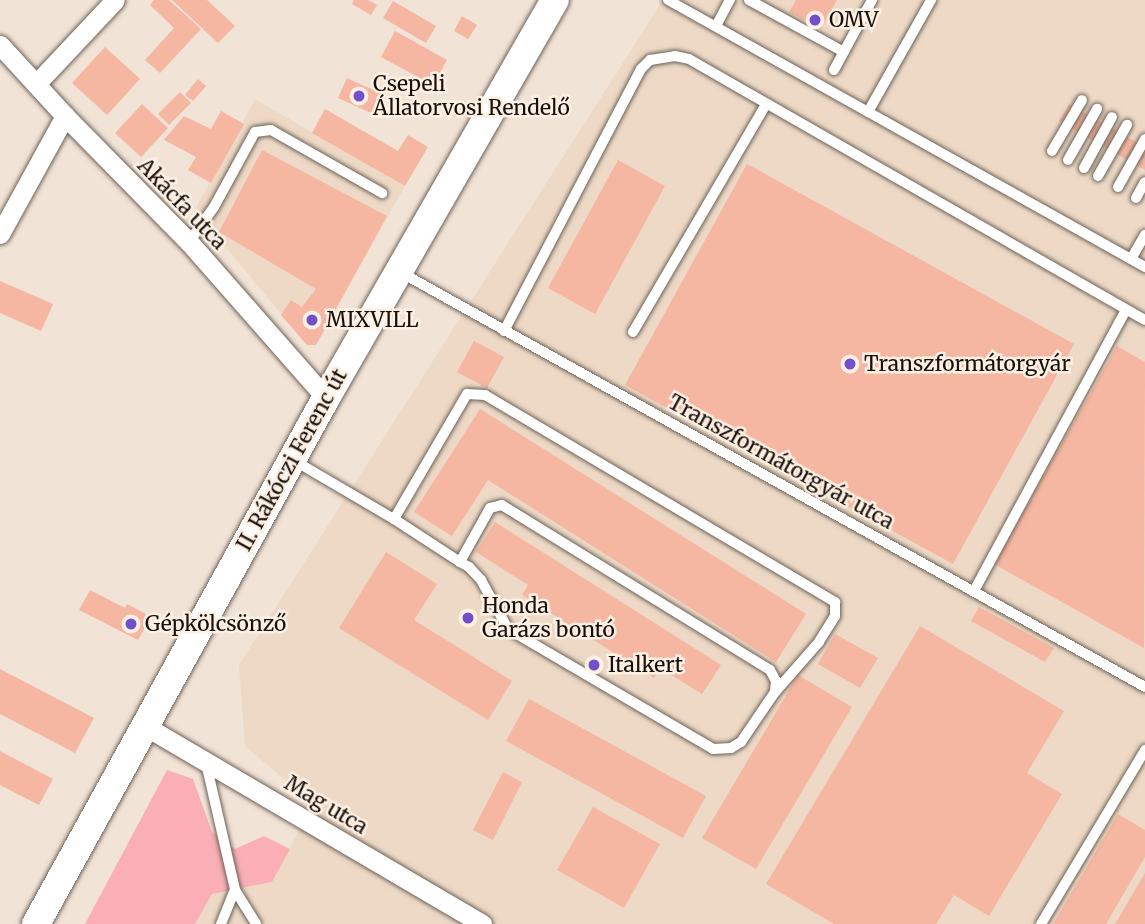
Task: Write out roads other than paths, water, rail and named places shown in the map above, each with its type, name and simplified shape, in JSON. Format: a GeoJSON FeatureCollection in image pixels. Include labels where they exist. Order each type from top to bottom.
{"type":"FeatureCollection","features":[{"type":"Feature","properties":{"kind":"main road","name":"II. Rákóczi Ferenc út"},"geometry":{"type":"LineString","coordinates":[[36,924],[326,398],[555,0]]}},
{"type":"Feature","properties":{"kind":"street"},"geometry":{"type":"LineString","coordinates":[[36,83],[115,0]]}},
{"type":"Feature","properties":{"kind":"street","name":"Akácfa utca"},"geometry":{"type":"LineString","coordinates":[[0,45],[65,116],[189,242],[326,398]]}},
{"type":"Feature","properties":{"kind":"street"},"geometry":{"type":"LineString","coordinates":[[0,234],[65,116]]}},
{"type":"Feature","properties":{"kind":"street","name":"Mag utca"},"geometry":{"type":"LineString","coordinates":[[145,726],[482,924]]}},
{"type":"Feature","properties":{"kind":"lane"},"geometry":{"type":"LineString","coordinates":[[668,0],[1145,267]]}},
{"type":"Feature","properties":{"kind":"lane"},"geometry":{"type":"LineString","coordinates":[[716,26],[730,0]]}},
{"type":"Feature","properties":{"kind":"lane"},"geometry":{"type":"LineString","coordinates":[[749,0],[844,52]]}},
{"type":"Feature","properties":{"kind":"lane"},"geometry":{"type":"LineString","coordinates":[[834,70],[872,0]]}},
{"type":"Feature","properties":{"kind":"lane"},"geometry":{"type":"LineString","coordinates":[[868,112],[931,0]]}},
{"type":"Feature","properties":{"kind":"lane"},"geometry":{"type":"LineString","coordinates":[[504,331],[641,69],[650,60],[675,56],[688,59],[1145,320]]}},
{"type":"Feature","properties":{"kind":"lane"},"geometry":{"type":"LineString","coordinates":[[1052,151],[1082,100]]}},
{"type":"Feature","properties":{"kind":"lane"},"geometry":{"type":"LineString","coordinates":[[633,332],[766,104]]}},
{"type":"Feature","properties":{"kind":"lane"},"geometry":{"type":"LineString","coordinates":[[1069,160],[1097,108]]}},
{"type":"Feature","properties":{"kind":"lane"},"geometry":{"type":"LineString","coordinates":[[1084,168],[1112,117]]}},
{"type":"Feature","properties":{"kind":"lane"},"geometry":{"type":"LineString","coordinates":[[1098,176],[1127,125]]}},
{"type":"Feature","properties":{"kind":"lane"},"geometry":{"type":"LineString","coordinates":[[189,242],[214,206],[255,132],[271,130],[382,193]]}},
{"type":"Feature","properties":{"kind":"lane"},"geometry":{"type":"LineString","coordinates":[[1118,187],[1145,139]]}},
{"type":"Feature","properties":{"kind":"lane"},"geometry":{"type":"LineString","coordinates":[[1136,198],[1145,182]]}},
{"type":"Feature","properties":{"kind":"lane"},"geometry":{"type":"LineString","coordinates":[[1131,259],[1145,235]]}},
{"type":"Feature","properties":{"kind":"lane","name":"Transzformátorgyár utca"},"geometry":{"type":"LineString","coordinates":[[398,271],[1145,687]]}},
{"type":"Feature","properties":{"kind":"lane"},"geometry":{"type":"LineString","coordinates":[[974,591],[1126,310]]}},
{"type":"Feature","properties":{"kind":"lane"},"geometry":{"type":"LineString","coordinates":[[292,459],[394,519],[460,562],[481,580],[508,629],[713,749],[732,748],[741,742],[775,692],[819,642],[835,616],[835,602],[485,396],[467,394],[394,519]]}},
{"type":"Feature","properties":{"kind":"lane"},"geometry":{"type":"LineString","coordinates":[[460,562],[490,508],[502,505],[770,670],[776,681],[775,692]]}},
{"type":"Feature","properties":{"kind":"lane"},"geometry":{"type":"LineString","coordinates":[[1041,924],[1145,750]]}},
{"type":"Feature","properties":{"kind":"lane"},"geometry":{"type":"LineString","coordinates":[[206,761],[235,890],[256,924]]}},
{"type":"Feature","properties":{"kind":"lane"},"geometry":{"type":"LineString","coordinates":[[221,924],[235,890]]}},
{"type":"Feature","properties":{"kind":"place","name":"OMV"},"geometry":{"type":"Point","coordinates":[815,20]}},
{"type":"Feature","properties":{"kind":"place","name":"Csepeli Állatorvosi Rendelő"},"geometry":{"type":"Point","coordinates":[359,96]}},
{"type":"Feature","properties":{"kind":"place","name":"MIXVILL"},"geometry":{"type":"Point","coordinates":[312,320]}},
{"type":"Feature","properties":{"kind":"place","name":"Transzformátorgyár"},"geometry":{"type":"Point","coordinates":[850,364]}},
{"type":"Feature","properties":{"kind":"place","name":"Honda Garázs bontó"},"geometry":{"type":"Point","coordinates":[468,618]}},
{"type":"Feature","properties":{"kind":"place","name":"Gépkölcsönző"},"geometry":{"type":"Point","coordinates":[131,624]}},
{"type":"Feature","properties":{"kind":"place","name":"Italkert"},"geometry":{"type":"Point","coordinates":[594,665]}}]}
